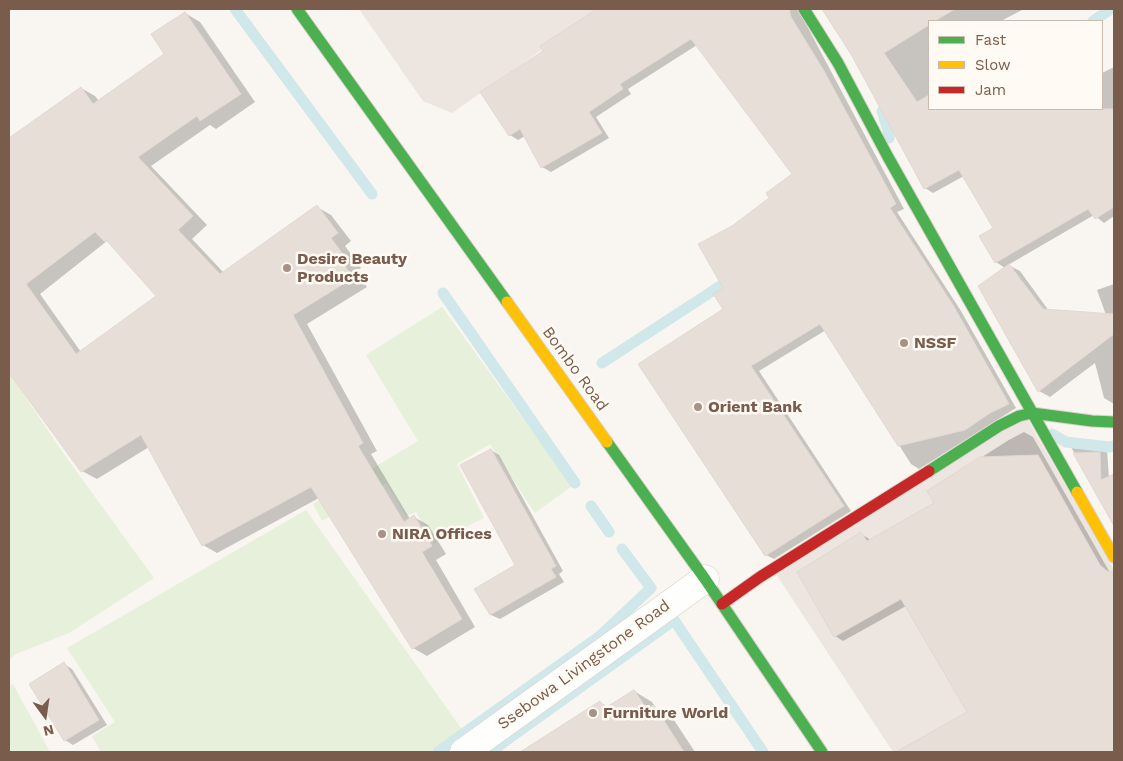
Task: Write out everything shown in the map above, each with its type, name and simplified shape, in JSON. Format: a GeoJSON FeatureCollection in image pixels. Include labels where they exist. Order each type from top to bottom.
{"type":"FeatureCollection","features":[{"type":"Feature","properties":{"kind":"street","name":"Bombo Road"},"geometry":{"type":"LineString","coordinates":[[297,9],[705,579],[822,752]]}},
{"type":"Feature","properties":{"kind":"street"},"geometry":{"type":"LineString","coordinates":[[804,9],[838,63],[888,156],[1114,557]]}},
{"type":"Feature","properties":{"kind":"street"},"geometry":{"type":"LineString","coordinates":[[722,604],[768,572],[999,426],[1019,416],[1032,413],[1114,422]]}},
{"type":"Feature","properties":{"kind":"street","name":"Ssebowa Livingstone Road"},"geometry":{"type":"LineString","coordinates":[[464,752],[705,579]]}},
{"type":"Feature","properties":{"kind":"shaded area"},"geometry":{"type":"Polygon","coordinates":[[[359,9],[600,9],[452,113],[423,101],[359,9]]]}},
{"type":"Feature","properties":{"kind":"shaded area"},"geometry":{"type":"Polygon","coordinates":[[[1026,417],[1114,570],[1114,752],[893,752],[774,571],[1026,417]]]}},
{"type":"Feature","properties":{"kind":"green space"},"geometry":{"type":"Polygon","coordinates":[[[442,307],[572,486],[535,513],[490,444],[457,464],[484,518],[434,543],[416,512],[406,516],[386,483],[322,521],[313,504],[418,441],[366,355],[442,307]]]}},
{"type":"Feature","properties":{"kind":"green space"},"geometry":{"type":"Polygon","coordinates":[[[9,373],[66,457],[154,578],[69,633],[16,654],[9,660],[9,373]]]}},
{"type":"Feature","properties":{"kind":"green space"},"geometry":{"type":"Polygon","coordinates":[[[306,510],[463,731],[430,752],[101,752],[92,736],[115,722],[67,648],[306,510]]]}},
{"type":"Feature","properties":{"kind":"green space"},"geometry":{"type":"Polygon","coordinates":[[[13,684],[50,752],[9,752],[9,686],[13,684]]]}},
{"type":"Feature","properties":{"kind":"building"},"geometry":{"type":"Polygon","coordinates":[[[597,9],[789,9],[791,17],[824,71],[896,204],[890,208],[953,305],[1009,404],[990,413],[965,430],[898,446],[820,324],[751,366],[844,506],[765,556],[638,364],[723,309],[713,294],[723,288],[698,244],[732,226],[769,198],[766,193],[792,174],[691,39],[620,84],[623,89],[589,112],[602,133],[541,168],[520,129],[509,136],[480,92],[543,51],[540,46],[597,9]]]}},
{"type":"Feature","properties":{"kind":"building"},"geometry":{"type":"Polygon","coordinates":[[[822,9],[955,9],[937,20],[928,20],[928,26],[884,53],[917,102],[928,96],[928,110],[1114,109],[1114,207],[1095,219],[1088,209],[995,263],[979,236],[993,228],[959,170],[924,189],[852,56],[822,9]]]}},
{"type":"Feature","properties":{"kind":"building"},"geometry":{"type":"Polygon","coordinates":[[[185,12],[241,94],[200,121],[197,116],[138,157],[193,216],[178,230],[220,274],[317,205],[338,233],[331,238],[347,260],[343,263],[353,278],[293,315],[363,443],[358,446],[404,522],[414,515],[432,546],[422,552],[462,619],[412,649],[311,487],[202,546],[141,435],[81,472],[9,373],[9,138],[81,87],[93,104],[164,54],[151,34],[185,12]],[[95,232],[26,284],[76,354],[156,296],[106,240],[105,242],[95,232]]]}},
{"type":"Feature","properties":{"kind":"building"},"geometry":{"type":"Polygon","coordinates":[[[1009,264],[1043,309],[1114,314],[1114,334],[1038,392],[978,286],[1009,264]]]}},
{"type":"Feature","properties":{"kind":"building"},"geometry":{"type":"Polygon","coordinates":[[[491,449],[556,566],[551,569],[556,577],[490,615],[474,589],[515,565],[460,465],[491,449]]]}},
{"type":"Feature","properties":{"kind":"building"},"geometry":{"type":"Polygon","coordinates":[[[1100,452],[1101,480],[1114,474],[1114,526],[1073,453],[1100,452]]]}},
{"type":"Feature","properties":{"kind":"building"},"geometry":{"type":"Polygon","coordinates":[[[1038,455],[1100,565],[1107,571],[1114,573],[1114,752],[896,752],[967,712],[901,599],[834,637],[797,572],[861,532],[867,541],[934,503],[927,491],[980,457],[1038,455]]]}},
{"type":"Feature","properties":{"kind":"building"},"geometry":{"type":"Polygon","coordinates":[[[64,662],[99,720],[64,741],[29,684],[64,662]]]}},
{"type":"Feature","properties":{"kind":"building"},"geometry":{"type":"Polygon","coordinates":[[[634,690],[647,709],[654,705],[684,752],[520,752],[600,701],[605,708],[634,690]]]}},
{"type":"Feature","properties":{"kind":"waterway"},"geometry":{"type":"LineString","coordinates":[[235,9],[372,194]]}},
{"type":"Feature","properties":{"kind":"waterway"},"geometry":{"type":"LineString","coordinates":[[1094,20],[1111,9]]}},
{"type":"Feature","properties":{"kind":"waterway"},"geometry":{"type":"LineString","coordinates":[[882,111],[889,138]]}},
{"type":"Feature","properties":{"kind":"waterway"},"geometry":{"type":"LineString","coordinates":[[602,363],[734,277]]}},
{"type":"Feature","properties":{"kind":"waterway"},"geometry":{"type":"LineString","coordinates":[[443,293],[575,483]]}},
{"type":"Feature","properties":{"kind":"waterway"},"geometry":{"type":"LineString","coordinates":[[1052,434],[1066,442],[1114,446]]}},
{"type":"Feature","properties":{"kind":"waterway"},"geometry":{"type":"LineString","coordinates":[[591,506],[609,532]]}},
{"type":"Feature","properties":{"kind":"waterway"},"geometry":{"type":"LineString","coordinates":[[438,752],[600,636],[651,588],[622,549]]}},
{"type":"Feature","properties":{"kind":"waterway"},"geometry":{"type":"LineString","coordinates":[[490,752],[674,620],[763,752]]}},
{"type":"Feature","properties":{"kind":"traffic: fast"},"geometry":{"type":"LineString","coordinates":[[297,9],[507,302]]}},
{"type":"Feature","properties":{"kind":"traffic: fast"},"geometry":{"type":"LineString","coordinates":[[804,9],[838,63],[888,157],[1077,492]]}},
{"type":"Feature","properties":{"kind":"traffic: fast"},"geometry":{"type":"LineString","coordinates":[[929,471],[999,426],[1019,416],[1032,413],[1114,422]]}},
{"type":"Feature","properties":{"kind":"traffic: fast"},"geometry":{"type":"LineString","coordinates":[[607,442],[705,579],[822,752]]}},
{"type":"Feature","properties":{"kind":"traffic: slow"},"geometry":{"type":"LineString","coordinates":[[507,302],[607,442]]}},
{"type":"Feature","properties":{"kind":"traffic: slow"},"geometry":{"type":"LineString","coordinates":[[1077,492],[1114,557]]}},
{"type":"Feature","properties":{"kind":"traffic: jam"},"geometry":{"type":"LineString","coordinates":[[722,604],[760,577],[929,471]]}},
{"type":"Feature","properties":{"kind":"place","name":"Desire Beauty Products"},"geometry":{"type":"Point","coordinates":[287,268]}},
{"type":"Feature","properties":{"kind":"place","name":"NSSF"},"geometry":{"type":"Point","coordinates":[904,343]}},
{"type":"Feature","properties":{"kind":"place","name":"Orient Bank"},"geometry":{"type":"Point","coordinates":[698,407]}},
{"type":"Feature","properties":{"kind":"place","name":"NIRA Offices"},"geometry":{"type":"Point","coordinates":[382,534]}},
{"type":"Feature","properties":{"kind":"place","name":"Furniture World"},"geometry":{"type":"Point","coordinates":[593,713]}}]}
